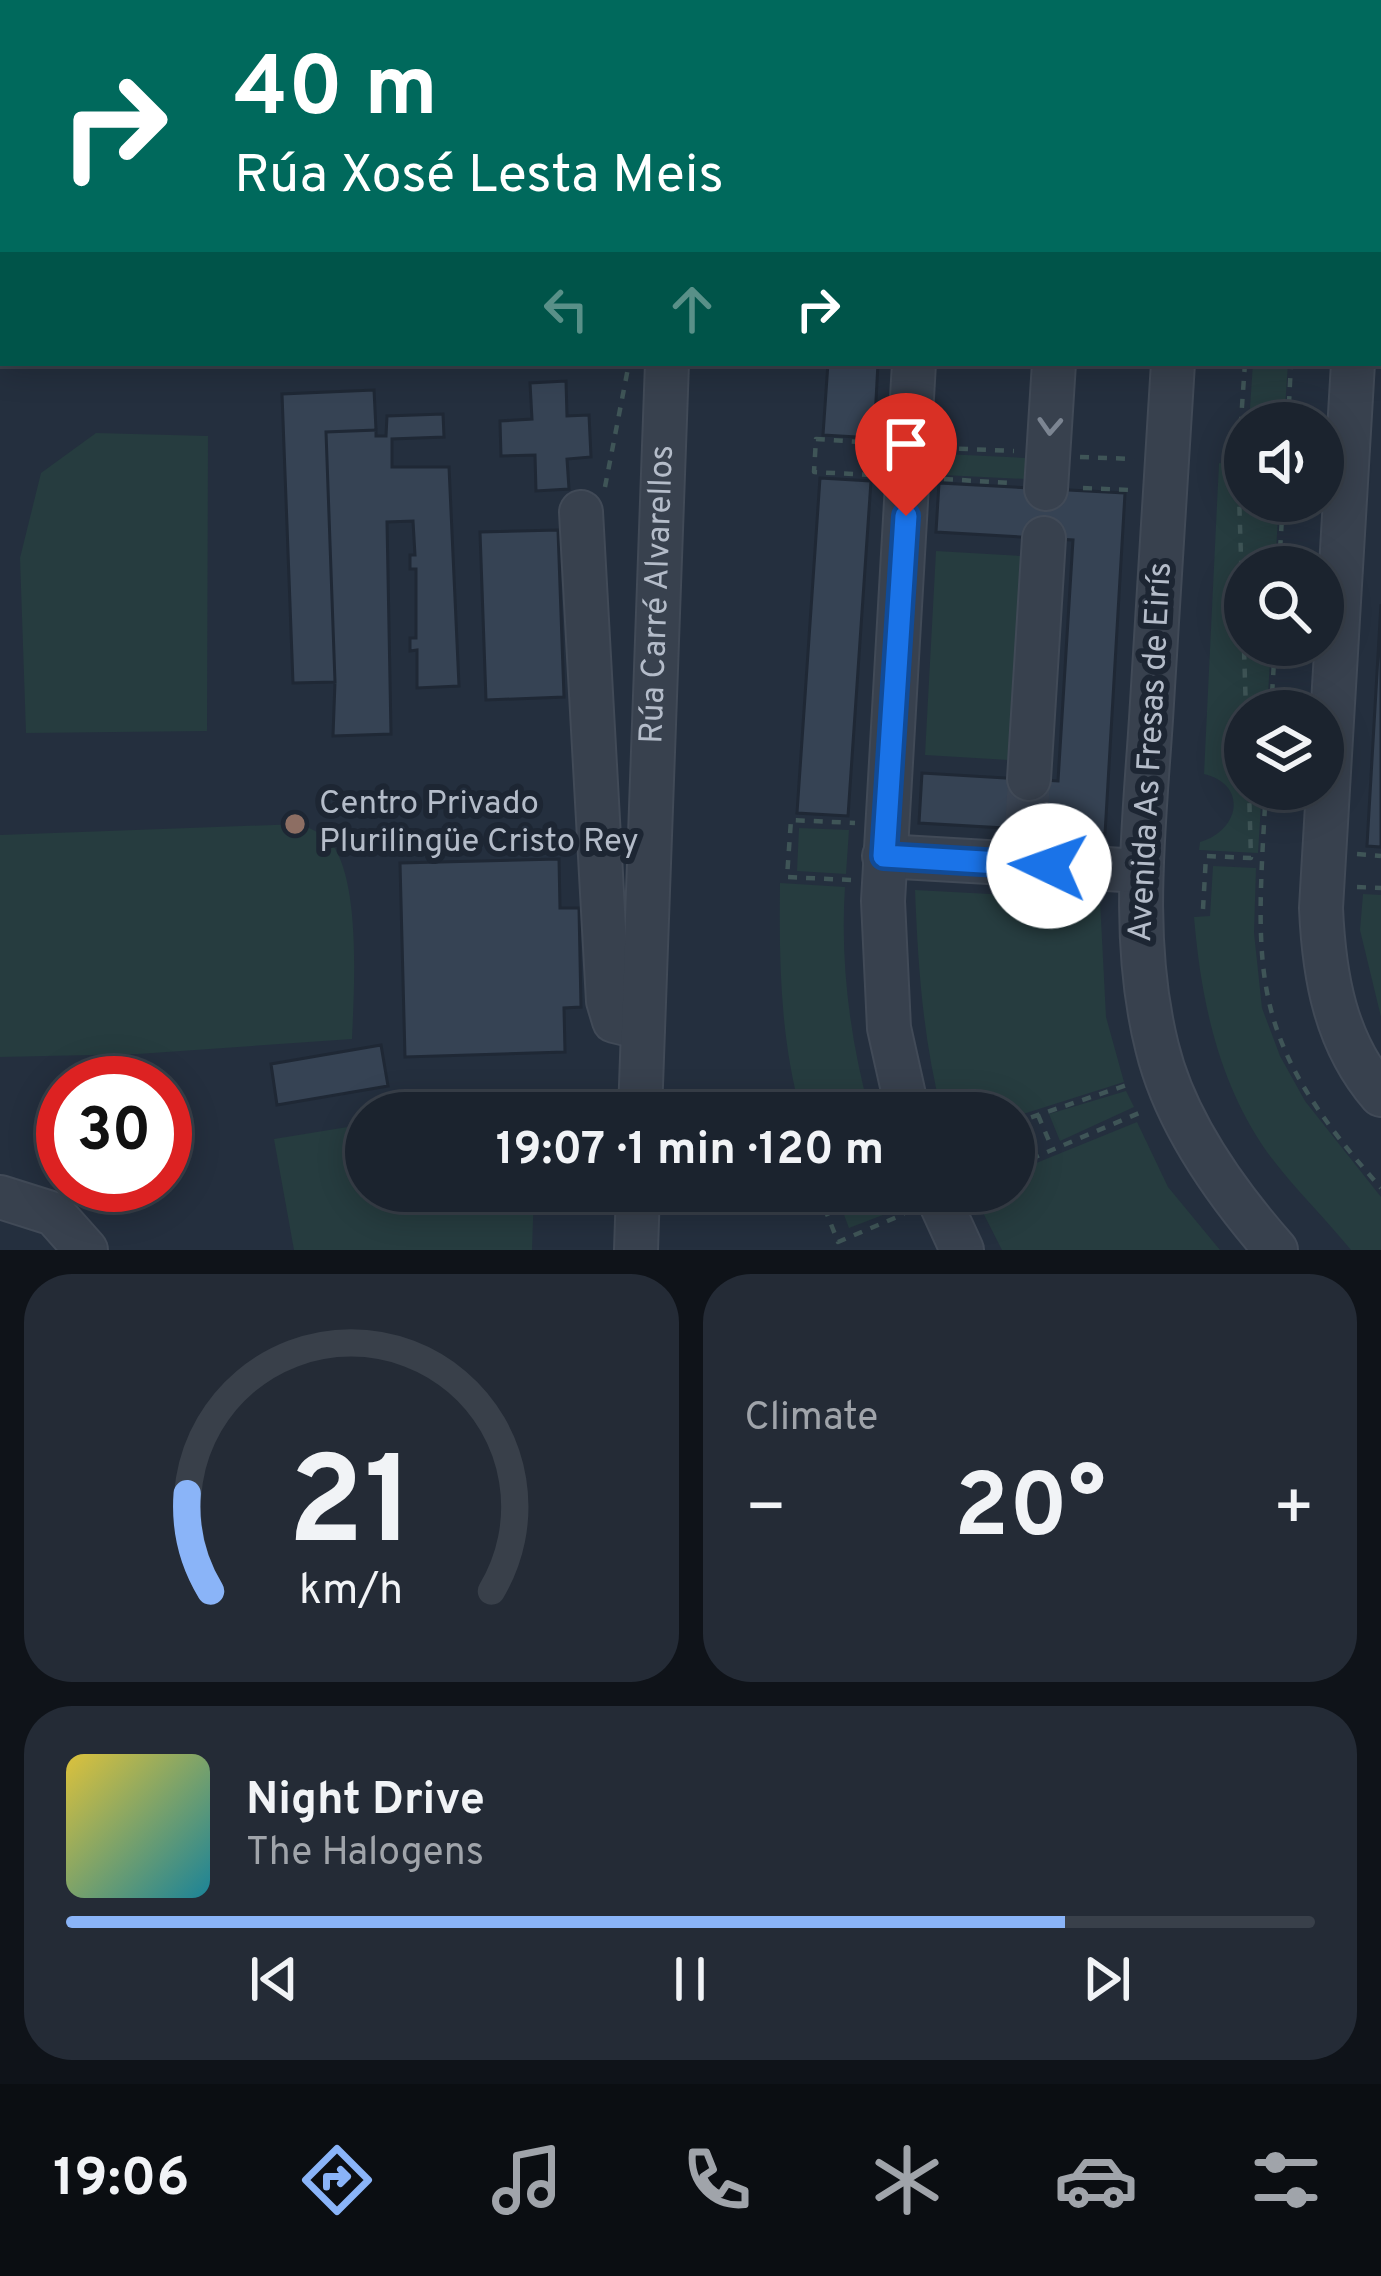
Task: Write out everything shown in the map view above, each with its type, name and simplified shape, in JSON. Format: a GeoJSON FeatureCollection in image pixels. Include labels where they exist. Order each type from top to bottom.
{"type":"FeatureCollection","features":[{"type":"Feature","properties":{"kind":"street","name":"Rúa Carré Alvarellos"},"geometry":{"type":"LineString","coordinates":[[641,1092],[667,366]]}},
{"type":"Feature","properties":{"kind":"street"},"geometry":{"type":"LineString","coordinates":[[901,1092],[868,868],[914,366]]}},
{"type":"Feature","properties":{"kind":"street"},"geometry":{"type":"LineString","coordinates":[[1046,473],[1054,366]]}},
{"type":"Feature","properties":{"kind":"street","name":"Avenida As Fresas de Eirís"},"geometry":{"type":"LineString","coordinates":[[1173,366],[1141,872],[1144,978],[1157,1050],[1174,1096],[1223,1184],[1276,1250]]}},
{"type":"Feature","properties":{"kind":"street"},"geometry":{"type":"LineString","coordinates":[[1353,366],[1321,908],[1324,965],[1334,1006],[1347,1044],[1381,1095]]}},
{"type":"Feature","properties":{"kind":"street"},"geometry":{"type":"LineString","coordinates":[[592,508],[608,1000],[614,1021],[643,1028]]}},
{"type":"Feature","properties":{"kind":"street"},"geometry":{"type":"LineString","coordinates":[[1029,779],[1044,538]]}},
{"type":"Feature","properties":{"kind":"street"},"geometry":{"type":"LineString","coordinates":[[868,868],[1025,847],[1141,872]]}},
{"type":"Feature","properties":{"kind":"street"},"geometry":{"type":"LineString","coordinates":[[0,1197],[54,1214],[86,1250]]}},
{"type":"Feature","properties":{"kind":"street"},"geometry":{"type":"LineString","coordinates":[[636,1250],[637,1212]]}},
{"type":"Feature","properties":{"kind":"street"},"geometry":{"type":"LineString","coordinates":[[930,1212],[962,1250]]}},
{"type":"Feature","properties":{"kind":"path"},"geometry":{"type":"LineString","coordinates":[[592,508],[628,366]]}},
{"type":"Feature","properties":{"kind":"path"},"geometry":{"type":"LineString","coordinates":[[1245,366],[1238,464],[1245,690]]}},
{"type":"Feature","properties":{"kind":"path"},"geometry":{"type":"LineString","coordinates":[[1289,402],[1292,366]]}},
{"type":"Feature","properties":{"kind":"path"},"geometry":{"type":"LineString","coordinates":[[880,476],[814,472],[816,439],[882,444]]}},
{"type":"Feature","properties":{"kind":"path"},"geometry":{"type":"LineString","coordinates":[[934,448],[1132,490]]}},
{"type":"Feature","properties":{"kind":"path"},"geometry":{"type":"LineString","coordinates":[[932,478],[1046,473],[1134,459]]}},
{"type":"Feature","properties":{"kind":"path"},"geometry":{"type":"LineString","coordinates":[[1203,909],[1206,856],[1251,858],[1250,810]]}},
{"type":"Feature","properties":{"kind":"path"},"geometry":{"type":"LineString","coordinates":[[1265,810],[1259,937],[1266,1002],[1285,1057],[1301,1086],[1381,1188]]}},
{"type":"Feature","properties":{"kind":"path"},"geometry":{"type":"LineString","coordinates":[[855,823],[790,820],[788,877],[868,868]]}},
{"type":"Feature","properties":{"kind":"path"},"geometry":{"type":"LineString","coordinates":[[1354,854],[1381,856]]}},
{"type":"Feature","properties":{"kind":"path"},"geometry":{"type":"LineString","coordinates":[[1352,886],[1381,888]]}},
{"type":"Feature","properties":{"kind":"path"},"geometry":{"type":"LineString","coordinates":[[1035,1116],[1133,1083]]}},
{"type":"Feature","properties":{"kind":"path"},"geometry":{"type":"LineString","coordinates":[[1035,1157],[1144,1111]]}},
{"type":"Feature","properties":{"kind":"path"},"geometry":{"type":"LineString","coordinates":[[1038,1115],[1053,1149]]}},
{"type":"Feature","properties":{"kind":"path"},"geometry":{"type":"LineString","coordinates":[[826,1212],[838,1242],[901,1212]]}},
{"type":"Feature","properties":{"kind":"green space"},"geometry":{"type":"Polygon","coordinates":[[[1253,366],[1288,366],[1285,402],[1250,402],[1253,366]]]}},
{"type":"Feature","properties":{"kind":"green space"},"geometry":{"type":"Polygon","coordinates":[[[96,433],[208,436],[207,731],[26,733],[20,558],[41,473],[96,433]]]}},
{"type":"Feature","properties":{"kind":"green space"},"geometry":{"type":"Polygon","coordinates":[[[944,454],[1026,458],[1025,479],[943,475],[944,454]]]}},
{"type":"Feature","properties":{"kind":"green space"},"geometry":{"type":"Polygon","coordinates":[[[1219,463],[1224,463],[1224,522],[1278,522],[1276,546],[1224,546],[1224,666],[1270,666],[1268,690],[1224,690],[1224,785],[1204,774],[1219,463]]]}},
{"type":"Feature","properties":{"kind":"green space"},"geometry":{"type":"Polygon","coordinates":[[[936,551],[1021,556],[1009,760],[925,755],[936,551]]]}},
{"type":"Feature","properties":{"kind":"green space"},"geometry":{"type":"Polygon","coordinates":[[[1233,810],[1261,810],[1258,853],[1199,850],[1200,842],[1230,819],[1233,810]]]}},
{"type":"Feature","properties":{"kind":"green space"},"geometry":{"type":"Polygon","coordinates":[[[300,824],[322,835],[341,862],[352,910],[352,1039],[138,1054],[0,1057],[0,835],[300,824]]]}},
{"type":"Feature","properties":{"kind":"green space"},"geometry":{"type":"Polygon","coordinates":[[[799,828],[849,830],[846,874],[797,871],[799,828]]]}},
{"type":"Feature","properties":{"kind":"green space"},"geometry":{"type":"Polygon","coordinates":[[[1213,866],[1256,868],[1254,933],[1262,1008],[1280,1056],[1305,1101],[1381,1197],[1381,1250],[1351,1250],[1267,1152],[1236,1097],[1207,1009],[1194,917],[1210,916],[1213,866]]]}},
{"type":"Feature","properties":{"kind":"green space"},"geometry":{"type":"Polygon","coordinates":[[[780,883],[845,887],[848,1001],[865,1092],[796,1092],[781,970],[780,883]]]}},
{"type":"Feature","properties":{"kind":"green space"},"geometry":{"type":"Polygon","coordinates":[[[915,890],[1100,900],[1106,1017],[1124,1082],[1035,1110],[1035,1092],[937,1092],[915,890]]]}},
{"type":"Feature","properties":{"kind":"green space"},"geometry":{"type":"Polygon","coordinates":[[[1363,894],[1381,895],[1381,1017],[1360,930],[1363,894]]]}},
{"type":"Feature","properties":{"kind":"green space"},"geometry":{"type":"Polygon","coordinates":[[[1126,1091],[1134,1107],[1060,1141],[1049,1114],[1126,1091]]]}},
{"type":"Feature","properties":{"kind":"green space"},"geometry":{"type":"Polygon","coordinates":[[[1137,1122],[1168,1187],[1220,1250],[1002,1250],[983,1212],[1035,1212],[1035,1163],[1137,1122]]]}},
{"type":"Feature","properties":{"kind":"green space"},"geometry":{"type":"Polygon","coordinates":[[[345,1127],[345,1212],[533,1212],[532,1250],[294,1250],[274,1139],[345,1127]]]}},
{"type":"Feature","properties":{"kind":"green space"},"geometry":{"type":"Polygon","coordinates":[[[843,1212],[891,1212],[849,1228],[843,1212]]]}},
{"type":"Feature","properties":{"kind":"building"},"geometry":{"type":"Polygon","coordinates":[[[828,366],[878,366],[874,438],[823,435],[828,366]]]}},
{"type":"Feature","properties":{"kind":"building"},"geometry":{"type":"Polygon","coordinates":[[[566,381],[567,416],[589,415],[591,457],[567,459],[569,489],[536,491],[535,455],[501,456],[500,421],[532,419],[530,383],[566,381]]]}},
{"type":"Feature","properties":{"kind":"building"},"geometry":{"type":"Polygon","coordinates":[[[374,390],[376,430],[326,432],[335,682],[293,683],[282,394],[374,390]]]}},
{"type":"Feature","properties":{"kind":"building"},"geometry":{"type":"Polygon","coordinates":[[[443,414],[444,437],[392,439],[392,467],[449,467],[459,686],[417,688],[417,650],[410,651],[410,638],[416,638],[416,569],[410,569],[410,555],[415,555],[413,521],[387,522],[391,734],[333,736],[326,432],[376,430],[376,436],[386,436],[387,416],[443,414]]]}},
{"type":"Feature","properties":{"kind":"building"},"geometry":{"type":"Polygon","coordinates":[[[820,478],[871,481],[848,816],[797,813],[820,478]]]}},
{"type":"Feature","properties":{"kind":"building"},"geometry":{"type":"Polygon","coordinates":[[[939,483],[1125,493],[1105,834],[919,823],[922,773],[1058,781],[1073,540],[936,532],[939,483]]]}},
{"type":"Feature","properties":{"kind":"building"},"geometry":{"type":"Polygon","coordinates":[[[558,530],[564,697],[486,700],[480,532],[558,530]]]}},
{"type":"Feature","properties":{"kind":"building"},"geometry":{"type":"Polygon","coordinates":[[[1381,604],[1381,847],[1367,846],[1381,604]]]}},
{"type":"Feature","properties":{"kind":"building"},"geometry":{"type":"Polygon","coordinates":[[[559,859],[560,908],[579,908],[581,1007],[564,1008],[565,1052],[405,1057],[400,863],[559,859]]]}},
{"type":"Feature","properties":{"kind":"building"},"geometry":{"type":"Polygon","coordinates":[[[381,1045],[388,1086],[277,1105],[271,1064],[381,1045]]]}},
{"type":"Feature","properties":{"kind":"tunnel"},"geometry":{"type":"LineString","coordinates":[[1026,829],[1029,779]]}},
{"type":"Feature","properties":{"kind":"place","name":"Centro Privado Plurilingüe Cristo Rey"},"geometry":{"type":"Point","coordinates":[295,824]}},
{"type":"Feature","properties":{"kind":"route"},"geometry":{"type":"LineString","coordinates":[[906,516],[884,856],[1049,866]]}}]}
